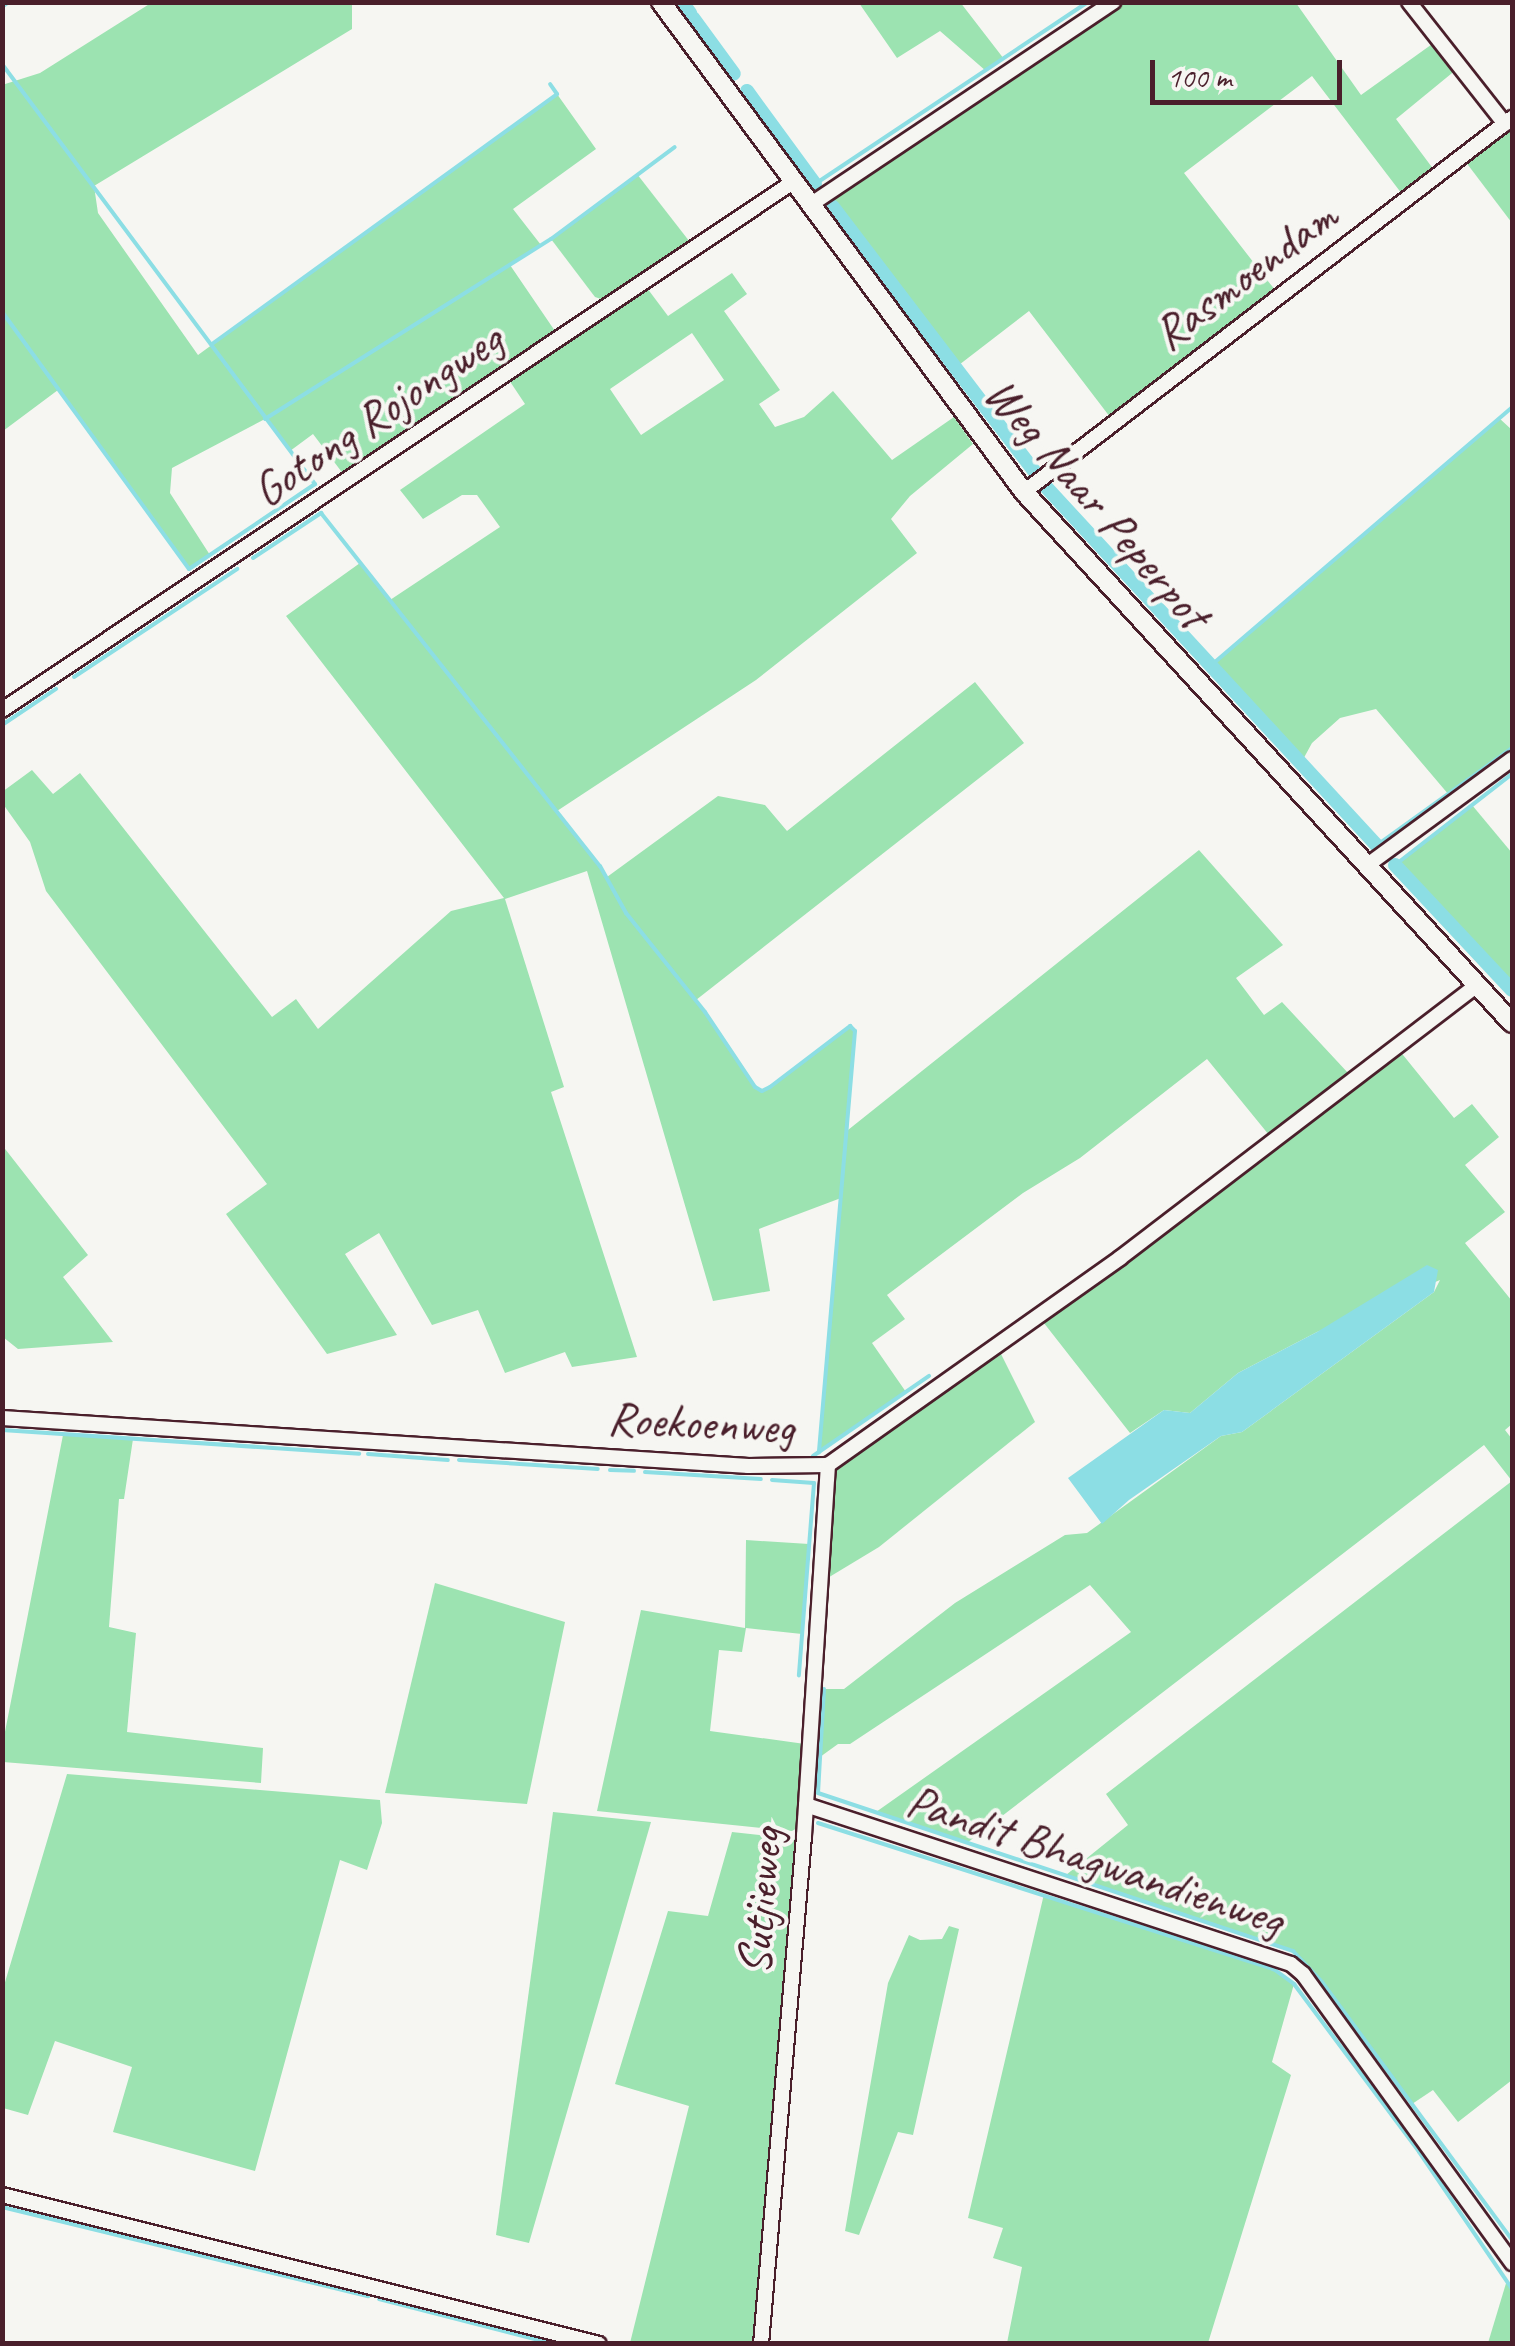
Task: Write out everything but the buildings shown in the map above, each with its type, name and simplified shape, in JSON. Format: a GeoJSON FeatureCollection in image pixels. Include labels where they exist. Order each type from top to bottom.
{"type":"FeatureCollection","features":[{"type":"Feature","properties":{"kind":"street","name":"Weg Naar Peperpot"},"geometry":{"type":"LineString","coordinates":[[661,2],[1024,492],[1512,1023]]}},
{"type":"Feature","properties":{"kind":"street"},"geometry":{"type":"LineString","coordinates":[[810,205],[1112,2]]}},
{"type":"Feature","properties":{"kind":"street"},"geometry":{"type":"LineString","coordinates":[[1409,2],[1509,121]]}},
{"type":"Feature","properties":{"kind":"street","name":"Rasmoendam"},"geometry":{"type":"LineString","coordinates":[[1024,492],[1509,121]]}},
{"type":"Feature","properties":{"kind":"street","name":"Gotong Rojongweg"},"geometry":{"type":"LineString","coordinates":[[2,710],[793,182]]}},
{"type":"Feature","properties":{"kind":"street"},"geometry":{"type":"LineString","coordinates":[[1369,864],[1512,759]]}},
{"type":"Feature","properties":{"kind":"street","name":"Roekoenweg"},"geometry":{"type":"LineString","coordinates":[[2,1418],[748,1466],[828,1465],[1120,1258],[1478,984]]}},
{"type":"Feature","properties":{"kind":"street","name":"Sutjieweg"},"geometry":{"type":"LineString","coordinates":[[761,2344],[806,1805],[828,1465]]}},
{"type":"Feature","properties":{"kind":"street","name":"Pandit Bhagwandienweg"},"geometry":{"type":"LineString","coordinates":[[806,1805],[1291,1964],[1337,2020],[1512,2263]]}},
{"type":"Feature","properties":{"kind":"street"},"geometry":{"type":"LineString","coordinates":[[2,2194],[599,2344]]}},
{"type":"Feature","properties":{"kind":"green space"},"geometry":{"type":"Polygon","coordinates":[[[960,2],[1004,59],[986,71],[940,31],[897,58],[859,3],[960,2]]]}},
{"type":"Feature","properties":{"kind":"green space"},"geometry":{"type":"Polygon","coordinates":[[[151,3],[352,3],[352,29],[94,186],[98,213],[198,355],[557,94],[596,149],[513,209],[541,245],[510,265],[557,334],[344,475],[313,434],[290,451],[265,419],[172,468],[170,493],[210,555],[189,569],[58,390],[3,431],[2,85],[40,73],[151,3]]]}},
{"type":"Feature","properties":{"kind":"green space"},"geometry":{"type":"Polygon","coordinates":[[[1124,3],[1296,3],[1361,95],[1435,42],[1457,69],[1396,119],[1434,170],[1402,194],[1312,76],[1184,173],[1275,290],[1110,417],[1029,311],[955,368],[827,200],[1124,3]]]}},
{"type":"Feature","properties":{"kind":"green space"},"geometry":{"type":"Polygon","coordinates":[[[1512,124],[1512,223],[1465,161],[1512,124]]]}},
{"type":"Feature","properties":{"kind":"green space"},"geometry":{"type":"Polygon","coordinates":[[[637,174],[693,246],[607,301],[595,297],[551,239],[637,174]]]}},
{"type":"Feature","properties":{"kind":"green space"},"geometry":{"type":"Polygon","coordinates":[[[732,273],[747,294],[724,311],[780,390],[759,404],[775,427],[804,417],[833,391],[892,460],[954,417],[973,444],[910,496],[891,519],[917,553],[756,680],[557,811],[607,877],[718,796],[765,805],[787,831],[975,682],[1024,743],[696,1000],[755,1087],[762,1091],[770,1087],[850,1026],[855,1031],[848,1130],[1199,850],[1283,945],[1236,978],[1264,1015],[1282,1002],[1349,1074],[1269,1135],[1207,1059],[1080,1158],[1023,1193],[887,1295],[905,1319],[872,1343],[906,1392],[819,1452],[841,1198],[759,1229],[770,1291],[713,1301],[587,871],[505,899],[564,1087],[551,1092],[637,1357],[572,1367],[565,1352],[505,1373],[478,1310],[432,1325],[379,1233],[345,1254],[397,1335],[327,1354],[226,1214],[267,1184],[46,891],[30,842],[3,804],[2,792],[32,770],[53,794],[80,773],[272,1017],[296,999],[318,1029],[451,911],[504,898],[286,616],[360,563],[390,600],[500,527],[477,495],[462,495],[423,519],[400,490],[525,404],[507,377],[647,288],[668,316],[732,273]],[[692,333],[610,389],[641,435],[724,380],[692,333]]]}},
{"type":"Feature","properties":{"kind":"green space"},"geometry":{"type":"Polygon","coordinates":[[[1499,418],[1512,430],[1512,748],[1449,795],[1376,709],[1340,718],[1312,743],[1300,765],[1208,668],[1499,418]]]}},
{"type":"Feature","properties":{"kind":"green space"},"geometry":{"type":"Polygon","coordinates":[[[1472,805],[1512,853],[1512,990],[1395,865],[1472,805]]]}},
{"type":"Feature","properties":{"kind":"green space"},"geometry":{"type":"Polygon","coordinates":[[[1399,1050],[1454,1118],[1472,1104],[1499,1137],[1465,1165],[1505,1212],[1465,1243],[1512,1301],[1512,1424],[1505,1430],[1512,1439],[1512,1481],[1484,1445],[967,1843],[876,1812],[1131,1632],[1090,1585],[850,1744],[838,1744],[820,1757],[824,1689],[844,1689],[955,1603],[1065,1535],[1087,1533],[1221,1436],[1242,1432],[1434,1292],[1440,1280],[1317,1332],[1238,1373],[1190,1413],[1164,1410],[1130,1433],[1040,1318],[1399,1050]]]}},
{"type":"Feature","properties":{"kind":"green space"},"geometry":{"type":"Polygon","coordinates":[[[2,1145],[88,1255],[63,1277],[113,1342],[18,1349],[3,1337],[2,1145]]]}},
{"type":"Feature","properties":{"kind":"green space"},"geometry":{"type":"Polygon","coordinates":[[[998,1348],[1035,1422],[879,1547],[826,1579],[832,1468],[998,1348]]]}},
{"type":"Feature","properties":{"kind":"green space"},"geometry":{"type":"Polygon","coordinates":[[[63,1435],[133,1439],[124,1499],[119,1499],[109,1627],[136,1633],[127,1732],[263,1748],[261,1783],[3,1762],[3,1742],[63,1435]]]}},
{"type":"Feature","properties":{"kind":"green space"},"geometry":{"type":"Polygon","coordinates":[[[1512,1481],[1512,2080],[1458,2122],[1433,2090],[1412,2104],[1322,1982],[1293,1951],[1066,1875],[1128,1825],[1106,1794],[1512,1481]]]}},
{"type":"Feature","properties":{"kind":"green space"},"geometry":{"type":"Polygon","coordinates":[[[746,1540],[809,1544],[802,1634],[746,1628],[742,1652],[719,1650],[710,1731],[805,1744],[799,1827],[792,1831],[597,1811],[641,1610],[745,1628],[746,1540]]]}},
{"type":"Feature","properties":{"kind":"green space"},"geometry":{"type":"Polygon","coordinates":[[[435,1583],[565,1622],[527,1804],[385,1793],[435,1583]]]}},
{"type":"Feature","properties":{"kind":"green space"},"geometry":{"type":"Polygon","coordinates":[[[67,1774],[380,1800],[382,1823],[367,1870],[340,1860],[255,2171],[113,2132],[132,2067],[55,2041],[28,2115],[3,2108],[3,1989],[67,1774]]]}},
{"type":"Feature","properties":{"kind":"green space"},"geometry":{"type":"Polygon","coordinates":[[[553,1812],[651,1822],[529,2243],[496,2235],[553,1812]]]}},
{"type":"Feature","properties":{"kind":"green space"},"geometry":{"type":"Polygon","coordinates":[[[732,1832],[796,1839],[756,2343],[630,2343],[689,2106],[615,2084],[668,1911],[708,1916],[732,1832]]]}},
{"type":"Feature","properties":{"kind":"green space"},"geometry":{"type":"Polygon","coordinates":[[[1044,1894],[1275,1970],[1294,1984],[1272,2062],[1291,2075],[1208,2343],[1007,2343],[1022,2267],[993,2258],[1003,2228],[968,2218],[1044,1894]]]}},
{"type":"Feature","properties":{"kind":"green space"},"geometry":{"type":"Polygon","coordinates":[[[949,1926],[959,1929],[913,2135],[898,2132],[859,2235],[845,2231],[888,1983],[909,1935],[920,1940],[942,1939],[949,1926]]]}},
{"type":"Feature","properties":{"kind":"green space"},"geometry":{"type":"Polygon","coordinates":[[[1507,2280],[1512,2289],[1512,2343],[1488,2343],[1507,2280]]]}},
{"type":"Feature","properties":{"kind":"water"},"geometry":{"type":"Polygon","coordinates":[[[1427,1265],[1438,1270],[1434,1292],[1242,1432],[1221,1436],[1129,1500],[1102,1524],[1068,1478],[1164,1410],[1190,1413],[1238,1373],[1317,1332],[1427,1265]]]}},
{"type":"Feature","properties":{"kind":"waterway"},"geometry":{"type":"LineString","coordinates":[[2,7],[9,2]]}},
{"type":"Feature","properties":{"kind":"waterway"},"geometry":{"type":"LineString","coordinates":[[682,2],[690,13]]}},
{"type":"Feature","properties":{"kind":"waterway"},"geometry":{"type":"LineString","coordinates":[[815,184],[1088,2]]}},
{"type":"Feature","properties":{"kind":"waterway"},"geometry":{"type":"LineString","coordinates":[[693,18],[734,74]]}},
{"type":"Feature","properties":{"kind":"waterway"},"geometry":{"type":"LineString","coordinates":[[2,64],[315,484],[189,569],[2,312]]}},
{"type":"Feature","properties":{"kind":"waterway"},"geometry":{"type":"LineString","coordinates":[[212,344],[557,94],[550,84]]}},
{"type":"Feature","properties":{"kind":"waterway"},"geometry":{"type":"LineString","coordinates":[[747,91],[815,184]]}},
{"type":"Feature","properties":{"kind":"waterway"},"geometry":{"type":"LineString","coordinates":[[265,419],[551,239],[675,147]]}},
{"type":"Feature","properties":{"kind":"waterway"},"geometry":{"type":"LineString","coordinates":[[833,207],[1034,471]]}},
{"type":"Feature","properties":{"kind":"waterway"},"geometry":{"type":"LineString","coordinates":[[1208,668],[1512,407]]}},
{"type":"Feature","properties":{"kind":"waterway"},"geometry":{"type":"LineString","coordinates":[[1047,488],[1377,845]]}},
{"type":"Feature","properties":{"kind":"waterway"},"geometry":{"type":"LineString","coordinates":[[253,558],[321,513],[600,866],[626,913],[705,1012],[755,1087],[762,1091],[770,1087],[850,1026],[855,1031],[819,1452]]}},
{"type":"Feature","properties":{"kind":"waterway"},"geometry":{"type":"LineString","coordinates":[[74,677],[237,569]]}},
{"type":"Feature","properties":{"kind":"waterway"},"geometry":{"type":"LineString","coordinates":[[2,725],[56,689]]}},
{"type":"Feature","properties":{"kind":"waterway"},"geometry":{"type":"LineString","coordinates":[[1377,845],[1512,748]]}},
{"type":"Feature","properties":{"kind":"waterway"},"geometry":{"type":"LineString","coordinates":[[1395,865],[1512,774]]}},
{"type":"Feature","properties":{"kind":"waterway"},"geometry":{"type":"LineString","coordinates":[[1395,865],[1512,990]]}},
{"type":"Feature","properties":{"kind":"waterway"},"geometry":{"type":"LineString","coordinates":[[813,1456],[929,1376]]}},
{"type":"Feature","properties":{"kind":"waterway"},"geometry":{"type":"LineString","coordinates":[[2,1430],[359,1454]]}},
{"type":"Feature","properties":{"kind":"waterway"},"geometry":{"type":"LineString","coordinates":[[368,1454],[448,1460]]}},
{"type":"Feature","properties":{"kind":"waterway"},"geometry":{"type":"LineString","coordinates":[[459,1460],[598,1469]]}},
{"type":"Feature","properties":{"kind":"waterway"},"geometry":{"type":"LineString","coordinates":[[610,1470],[634,1471]]}},
{"type":"Feature","properties":{"kind":"waterway"},"geometry":{"type":"LineString","coordinates":[[645,1472],[761,1479]]}},
{"type":"Feature","properties":{"kind":"waterway"},"geometry":{"type":"LineString","coordinates":[[772,1480],[814,1483],[799,1675]]}},
{"type":"Feature","properties":{"kind":"waterway"},"geometry":{"type":"LineString","coordinates":[[824,1689],[818,1793],[1293,1951],[1322,1982],[1512,2240]]}},
{"type":"Feature","properties":{"kind":"waterway"},"geometry":{"type":"LineString","coordinates":[[818,1823],[1275,1970],[1294,1984],[1419,2152],[1512,2289]]}},
{"type":"Feature","properties":{"kind":"waterway"},"geometry":{"type":"LineString","coordinates":[[2,2207],[368,2296]]}},
{"type":"Feature","properties":{"kind":"waterway"},"geometry":{"type":"LineString","coordinates":[[379,2299],[554,2344]]}}]}
